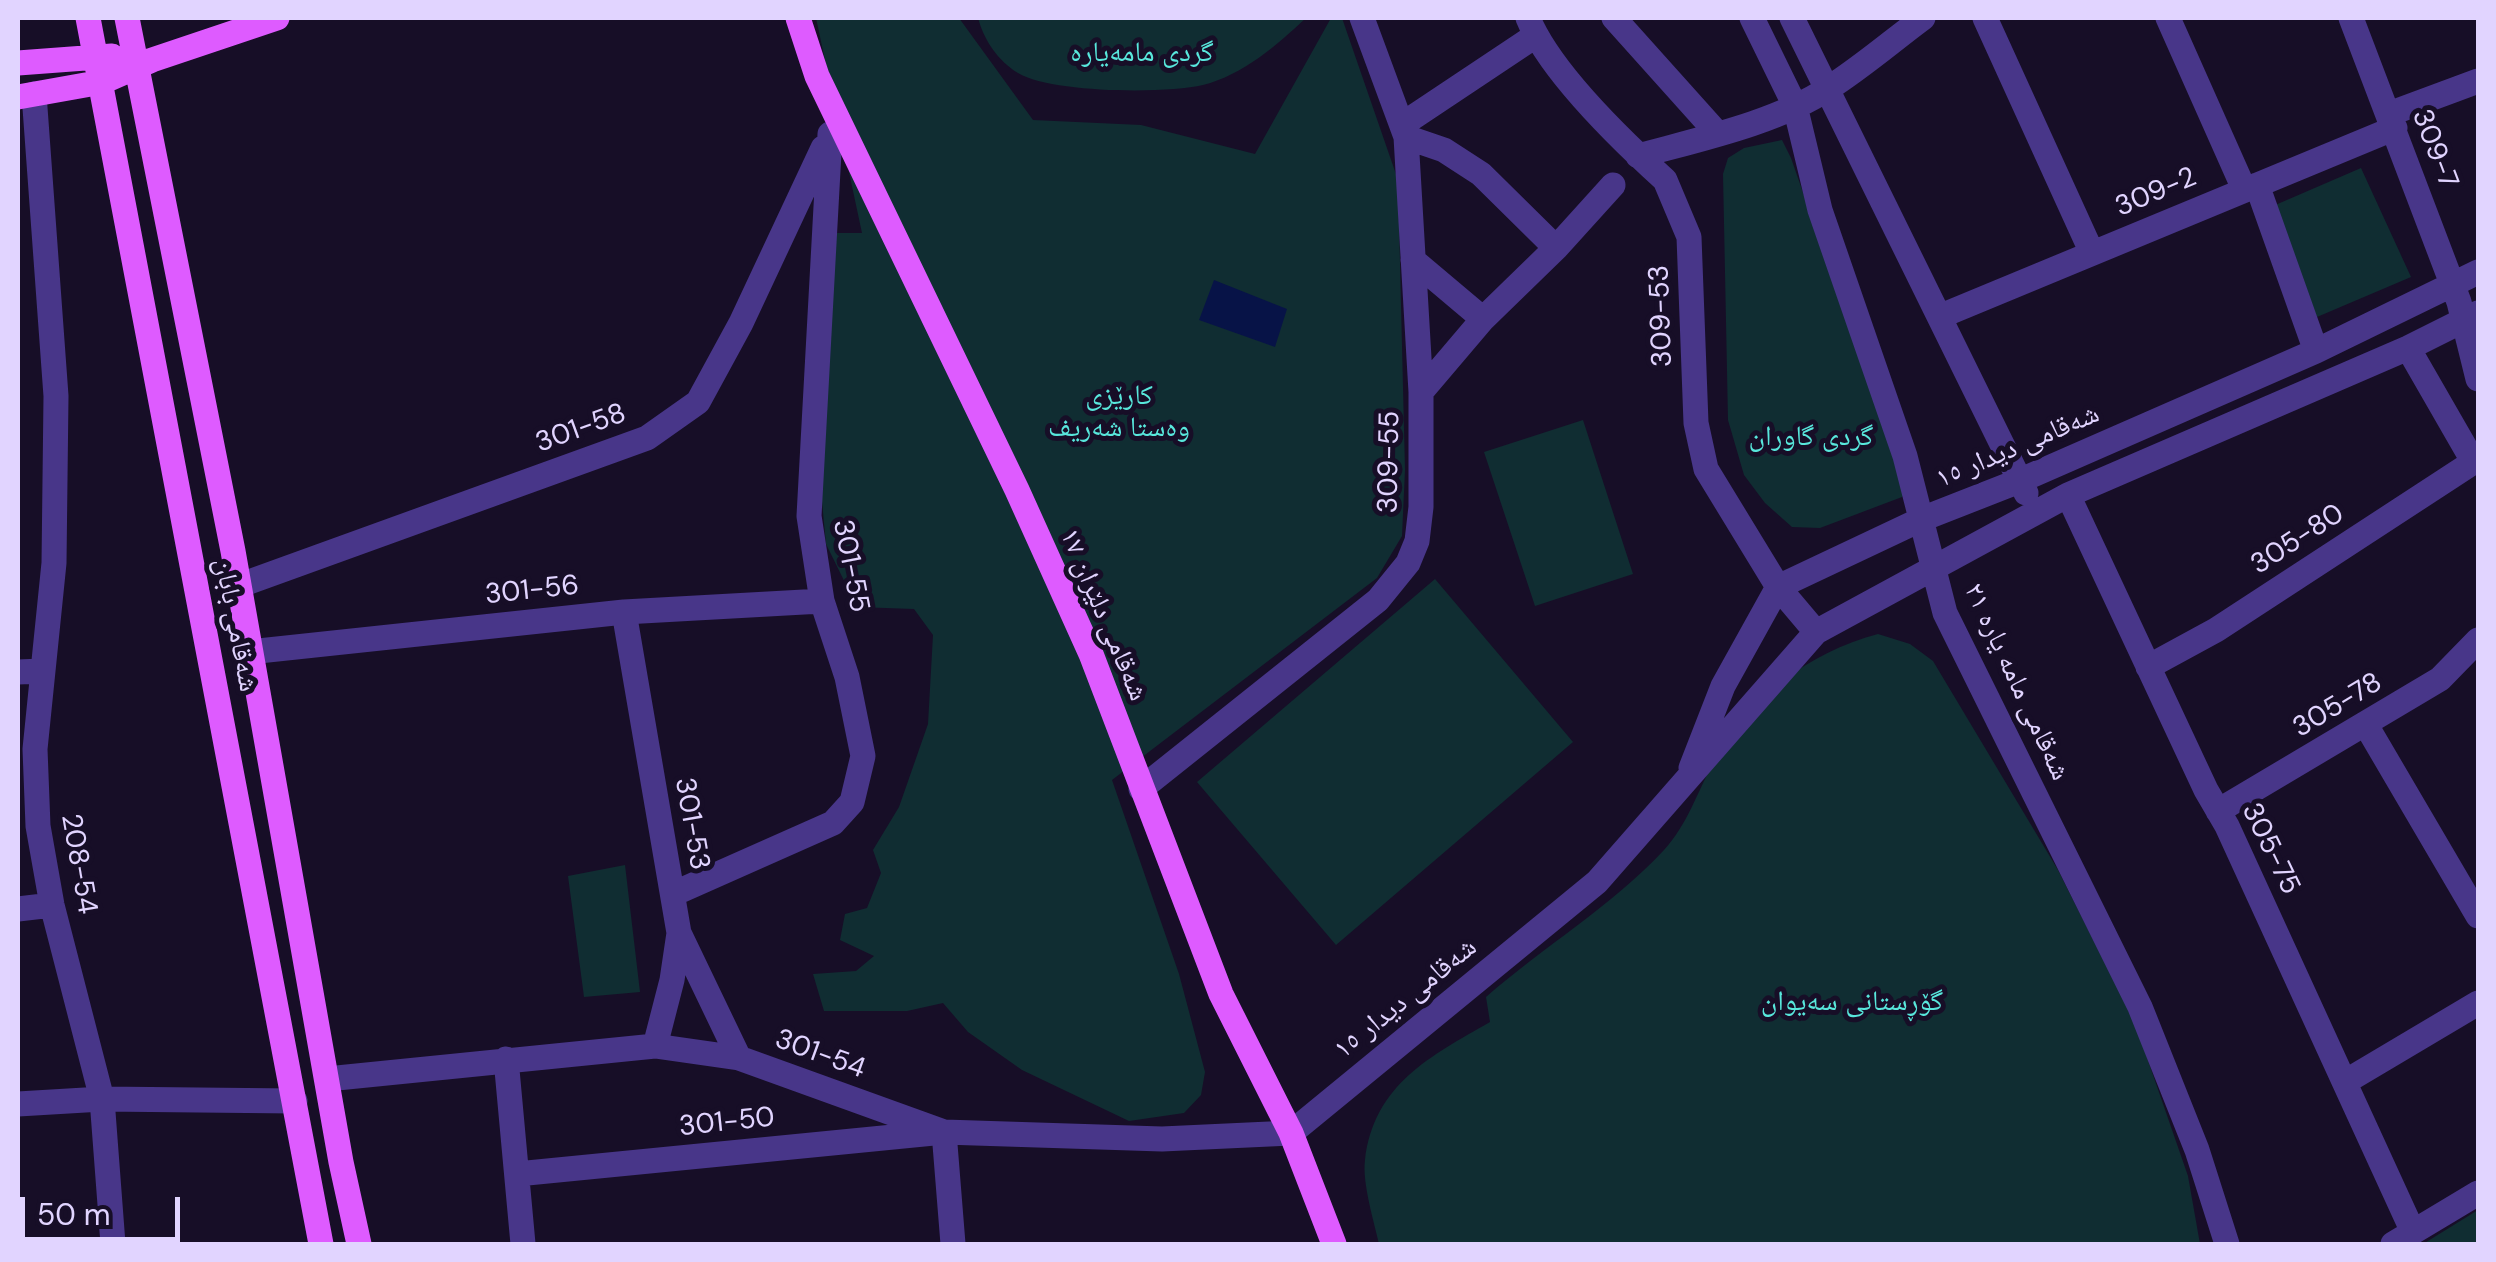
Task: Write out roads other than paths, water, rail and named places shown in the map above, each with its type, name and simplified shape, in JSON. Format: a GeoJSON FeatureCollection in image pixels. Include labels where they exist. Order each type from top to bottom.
{"type":"FeatureCollection","features":[{"type":"Feature","properties":{"kind":"main road","name":"شەقامی بابان"},"geometry":{"type":"LineString","coordinates":[[88,18],[322,1244]]}},
{"type":"Feature","properties":{"kind":"main road"},"geometry":{"type":"LineString","coordinates":[[127,18],[141,61],[359,1244]]}},
{"type":"Feature","properties":{"kind":"main road"},"geometry":{"type":"LineString","coordinates":[[26,96],[99,70],[141,61],[277,18]]}},
{"type":"Feature","properties":{"kind":"main road","name":"شەقامی دلێران ١٧"},"geometry":{"type":"LineString","coordinates":[[798,18],[834,126],[1017,490],[1091,654],[1221,994],[1291,1133],[1334,1244]]}},
{"type":"Feature","properties":{"kind":"main road"},"geometry":{"type":"LineString","coordinates":[[18,63],[99,70]]}},
{"type":"Feature","properties":{"kind":"street","name":"309-55"},"geometry":{"type":"LineString","coordinates":[[1140,790],[1378,600],[1408,562],[1419,524],[1420,392],[1405,131],[1362,18]]}},
{"type":"Feature","properties":{"kind":"street"},"geometry":{"type":"LineString","coordinates":[[1614,18],[1718,134]]}},
{"type":"Feature","properties":{"kind":"street","name":"شەقامی مامە یارە ٢١"},"geometry":{"type":"LineString","coordinates":[[1752,18],[1795,106],[1820,210],[1905,456],[1952,628],[2140,1008],[2197,1150],[2227,1244]]}},
{"type":"Feature","properties":{"kind":"street"},"geometry":{"type":"LineString","coordinates":[[1792,18],[2036,512]]}},
{"type":"Feature","properties":{"kind":"street"},"geometry":{"type":"LineString","coordinates":[[1638,156],[1718,134],[1795,106],[1828,89],[1923,18]]}},
{"type":"Feature","properties":{"kind":"street"},"geometry":{"type":"LineString","coordinates":[[1985,18],[2092,253]]}},
{"type":"Feature","properties":{"kind":"street"},"geometry":{"type":"LineString","coordinates":[[2168,18],[2251,187],[2316,351]]}},
{"type":"Feature","properties":{"kind":"street","name":"309-7"},"geometry":{"type":"LineString","coordinates":[[2354,23],[2463,305],[2478,379]]}},
{"type":"Feature","properties":{"kind":"street"},"geometry":{"type":"LineString","coordinates":[[1532,27],[1405,131],[1480,174],[1556,248]]}},
{"type":"Feature","properties":{"kind":"street","name":"309-53"},"geometry":{"type":"LineString","coordinates":[[1532,27],[1597,114],[1664,180],[1689,238],[1696,423],[1706,469],[1778,587],[1816,632]]}},
{"type":"Feature","properties":{"kind":"street","name":"309-2"},"geometry":{"type":"LineString","coordinates":[[1941,316],[2251,187],[2478,80]]}},
{"type":"Feature","properties":{"kind":"street","name":"208-54"},"geometry":{"type":"LineString","coordinates":[[26,96],[56,396],[54,564],[30,672],[38,826],[52,905],[102,1099],[113,1244]]}},
{"type":"Feature","properties":{"kind":"street","name":"301-58"},"geometry":{"type":"LineString","coordinates":[[238,586],[647,438],[698,402],[741,323],[834,126]]}},
{"type":"Feature","properties":{"kind":"street","name":"301-55"},"geometry":{"type":"LineString","coordinates":[[673,894],[833,823],[852,802],[862,756],[847,677],[822,601],[809,516],[834,126]]}},
{"type":"Feature","properties":{"kind":"street"},"geometry":{"type":"LineString","coordinates":[[1420,392],[1483,319],[1613,185]]}},
{"type":"Feature","properties":{"kind":"street"},"geometry":{"type":"LineString","coordinates":[[1413,260],[1483,319]]}},
{"type":"Feature","properties":{"kind":"street","name":"شەقامی دیدار ١٥"},"geometry":{"type":"LineString","coordinates":[[1291,1133],[1597,882],[1816,632],[2068,495],[2408,348],[2463,305],[2478,272]]}},
{"type":"Feature","properties":{"kind":"street","name":"شەقامی دیدار ١٥"},"geometry":{"type":"LineString","coordinates":[[1686,784],[1722,686],[1778,587],[1922,519],[2019,481],[2316,351],[2463,305]]}},
{"type":"Feature","properties":{"kind":"street"},"geometry":{"type":"LineString","coordinates":[[2408,348],[2476,460]]}},
{"type":"Feature","properties":{"kind":"street","name":"305-80"},"geometry":{"type":"LineString","coordinates":[[2148,667],[2216,630],[2476,460]]}},
{"type":"Feature","properties":{"kind":"street","name":"305-75"},"geometry":{"type":"LineString","coordinates":[[2068,495],[2344,1082],[2403,1238]]}},
{"type":"Feature","properties":{"kind":"street","name":"301-56"},"geometry":{"type":"LineString","coordinates":[[249,652],[624,612],[822,601]]}},
{"type":"Feature","properties":{"kind":"street","name":"301-53"},"geometry":{"type":"LineString","coordinates":[[624,612],[679,933],[672,980],[654,1046]]}},
{"type":"Feature","properties":{"kind":"street","name":"305-78"},"geometry":{"type":"LineString","coordinates":[[2218,811],[2440,679],[2478,640]]}},
{"type":"Feature","properties":{"kind":"street"},"geometry":{"type":"LineString","coordinates":[[2366,725],[2478,916]]}},
{"type":"Feature","properties":{"kind":"street"},"geometry":{"type":"LineString","coordinates":[[18,909],[52,905]]}},
{"type":"Feature","properties":{"kind":"street"},"geometry":{"type":"LineString","coordinates":[[679,933],[739,1058]]}},
{"type":"Feature","properties":{"kind":"street"},"geometry":{"type":"LineString","coordinates":[[2344,1082],[2478,1003]]}},
{"type":"Feature","properties":{"kind":"street","name":"301-54"},"geometry":{"type":"LineString","coordinates":[[327,1079],[654,1046],[739,1058],[944,1132],[1162,1140],[1291,1133]]}},
{"type":"Feature","properties":{"kind":"street"},"geometry":{"type":"LineString","coordinates":[[506,1059],[524,1244]]}},
{"type":"Feature","properties":{"kind":"street"},"geometry":{"type":"LineString","coordinates":[[18,1104],[102,1099],[295,1101]]}},
{"type":"Feature","properties":{"kind":"street"},"geometry":{"type":"LineString","coordinates":[[944,1132],[953,1244]]}},
{"type":"Feature","properties":{"kind":"street","name":"301-50"},"geometry":{"type":"LineString","coordinates":[[517,1174],[944,1132]]}},
{"type":"Feature","properties":{"kind":"street"},"geometry":{"type":"LineString","coordinates":[[2403,1238],[2478,1193]]}},
{"type":"Feature","properties":{"kind":"park label","name":"گردی مامەیارە"},"geometry":{"type":"Point","coordinates":[1142,54]}},
{"type":"Feature","properties":{"kind":"park label","name":"کارێزی وەستا شەریف"},"geometry":{"type":"Point","coordinates":[1119,413]}},
{"type":"Feature","properties":{"kind":"park label","name":"گردی گاوران"},"geometry":{"type":"Point","coordinates":[1811,438]}},
{"type":"Feature","properties":{"kind":"park label","name":"گۆڕستانی سەیوان"},"geometry":{"type":"Point","coordinates":[1852,1003]}}]}
